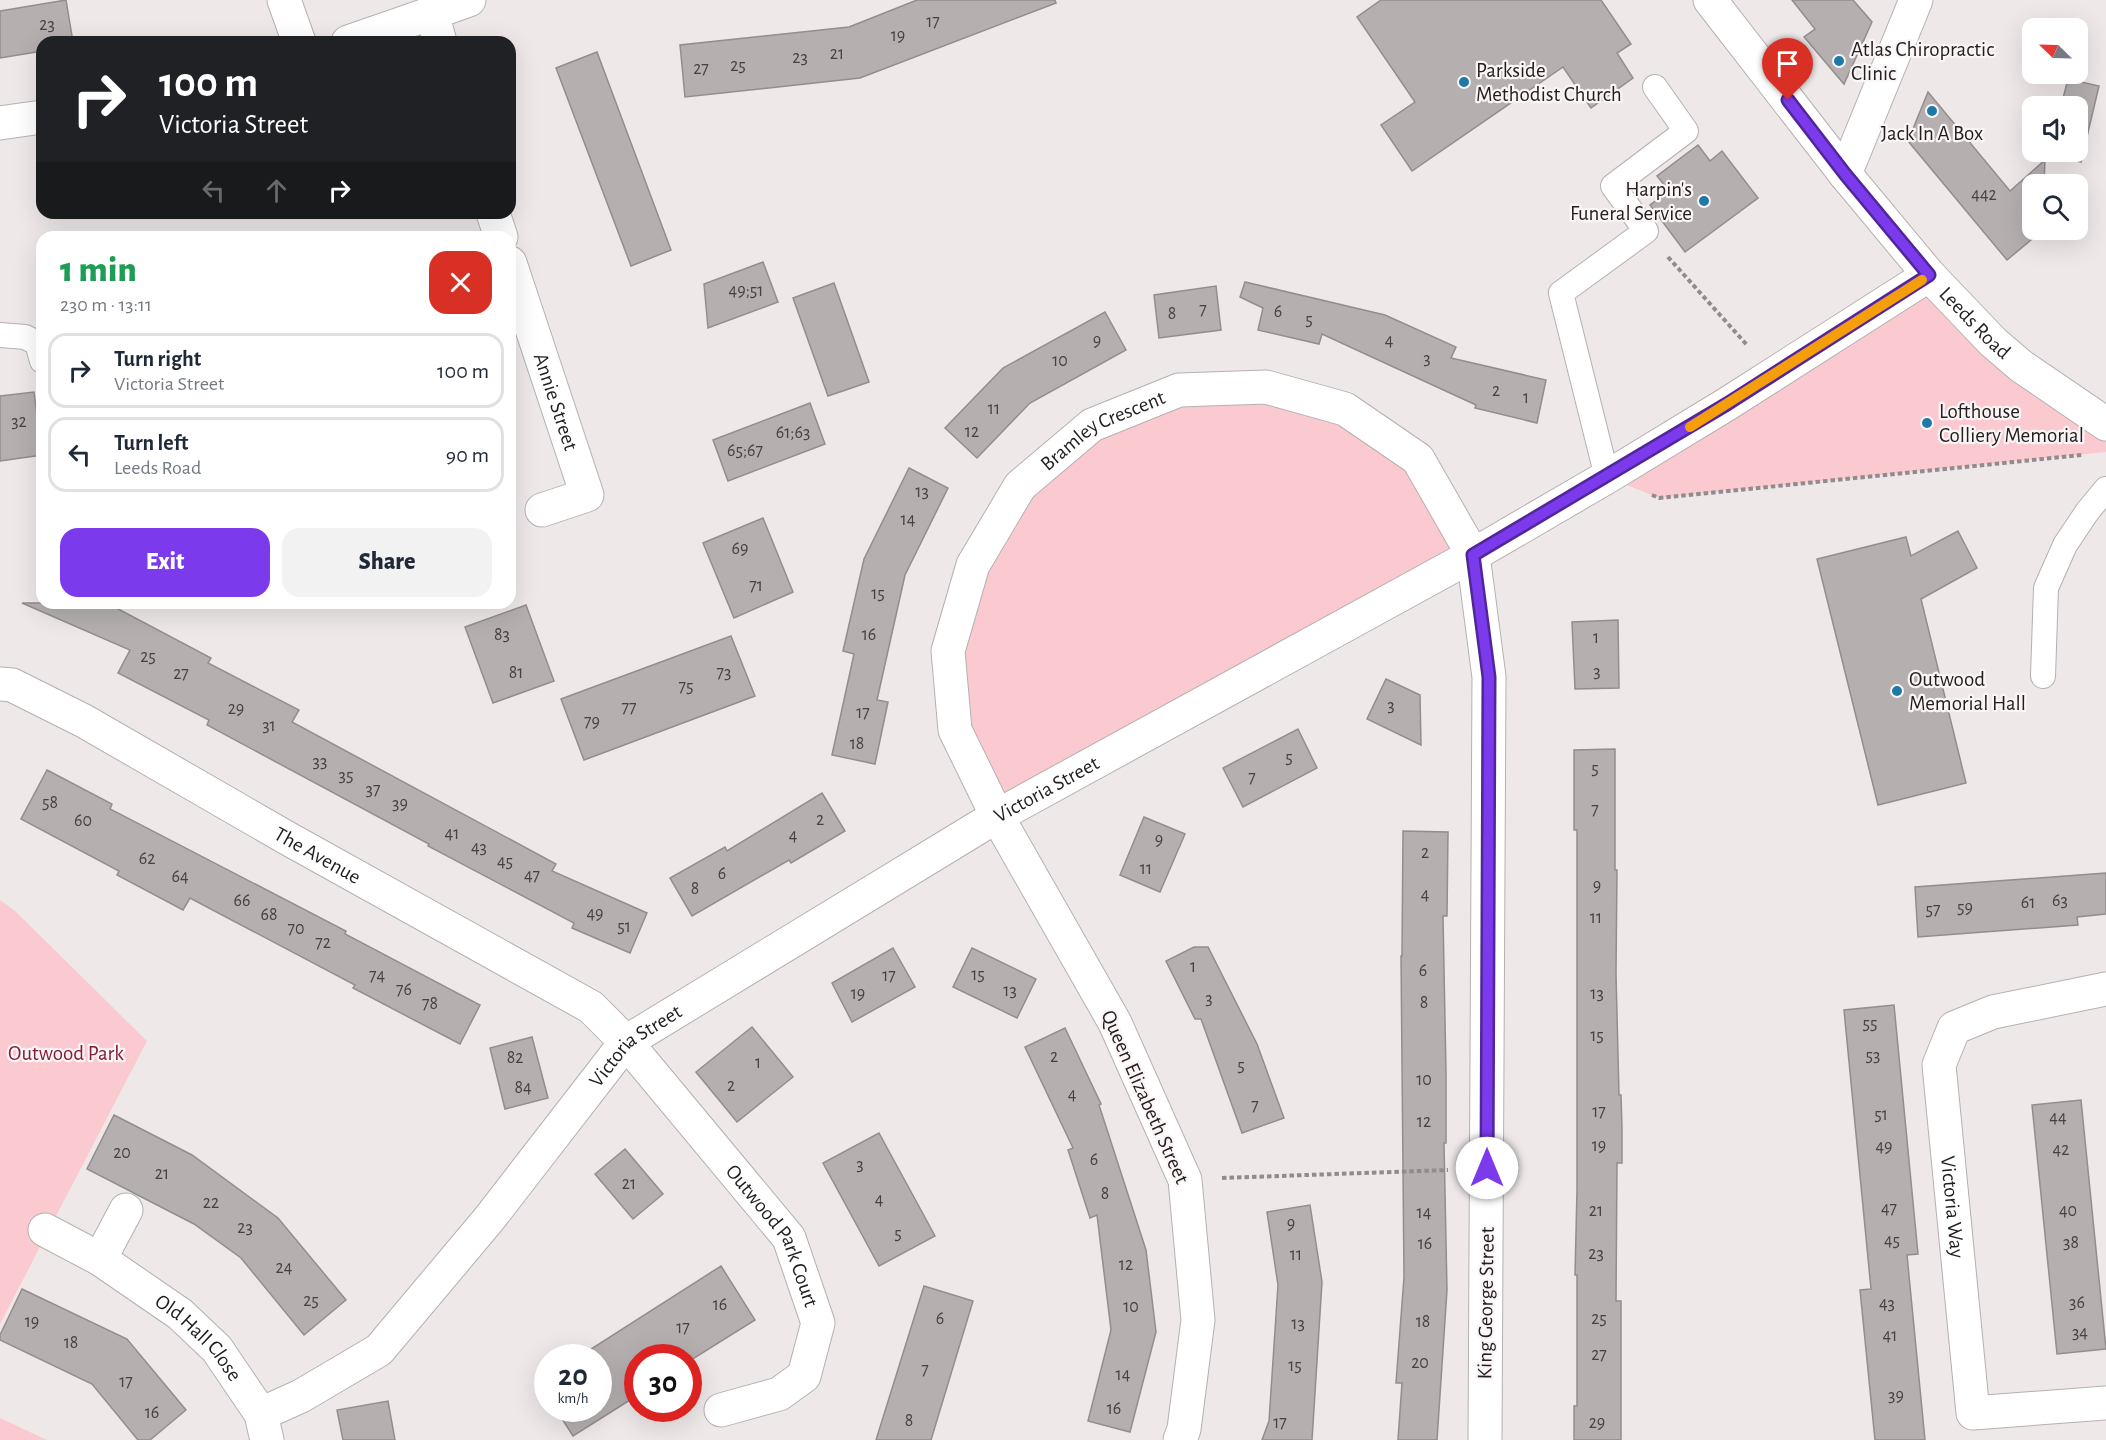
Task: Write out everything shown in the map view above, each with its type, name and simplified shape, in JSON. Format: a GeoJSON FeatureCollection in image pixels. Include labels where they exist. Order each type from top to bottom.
{"type":"FeatureCollection","features":[{"type":"Feature","properties":{"kind":"street"},"geometry":{"type":"LineString","coordinates":[[284,0],[297,36]]}},
{"type":"Feature","properties":{"kind":"street"},"geometry":{"type":"LineString","coordinates":[[386,36],[436,28],[469,0]]}},
{"type":"Feature","properties":{"kind":"street","name":"Leeds Road"},"geometry":{"type":"LineString","coordinates":[[1710,0],[1845,174],[1929,275],[1993,342],[2020,366],[2106,424]]}},
{"type":"Feature","properties":{"kind":"street"},"geometry":{"type":"LineString","coordinates":[[1845,174],[1916,0]]}},
{"type":"Feature","properties":{"kind":"street"},"geometry":{"type":"LineString","coordinates":[[0,123],[36,118]]}},
{"type":"Feature","properties":{"kind":"street","name":"Victoria Street"},"geometry":{"type":"LineString","coordinates":[[264,1427],[301,1396],[379,1350],[489,1219],[626,1042],[996,816],[1473,555],[1606,477],[1773,375],[1929,275]]}},
{"type":"Feature","properties":{"kind":"street","name":"Annie Street"},"geometry":{"type":"LineString","coordinates":[[516,281],[587,495],[542,510]]}},
{"type":"Feature","properties":{"kind":"street","name":"Bramley Crescent"},"geometry":{"type":"LineString","coordinates":[[996,816],[955,730],[948,651],[973,565],[1020,486],[1092,425],[1179,390],[1266,387],[1345,409],[1418,459],[1473,555]]}},
{"type":"Feature","properties":{"kind":"street","name":"King George Street"},"geometry":{"type":"LineString","coordinates":[[1473,555],[1489,677],[1485,1440]]}},
{"type":"Feature","properties":{"kind":"street","name":"The Avenue"},"geometry":{"type":"LineString","coordinates":[[0,684],[12,685],[84,721],[287,838],[591,1007],[626,1042]]}},
{"type":"Feature","properties":{"kind":"street","name":"Queen Elizabeth Street"},"geometry":{"type":"LineString","coordinates":[[996,816],[1115,1023],[1185,1180],[1198,1320],[1184,1429],[1180,1440]]}},
{"type":"Feature","properties":{"kind":"street","name":"Victoria Way"},"geometry":{"type":"LineString","coordinates":[[2106,989],[1993,1012],[1954,1028],[1939,1065],[1974,1426],[2106,1403]]}},
{"type":"Feature","properties":{"kind":"street","name":"Outwood Park Court"},"geometry":{"type":"LineString","coordinates":[[626,1042],[789,1238],[818,1323],[804,1376],[779,1394],[721,1410]]}},
{"type":"Feature","properties":{"kind":"street"},"geometry":{"type":"LineString","coordinates":[[100,1259],[126,1210]]}},
{"type":"Feature","properties":{"kind":"street","name":"Old Hall Close"},"geometry":{"type":"LineString","coordinates":[[45,1230],[100,1259],[180,1314],[217,1348],[264,1427]]}},
{"type":"Feature","properties":{"kind":"lane"},"geometry":{"type":"LineString","coordinates":[[1606,477],[1561,293],[1646,231],[1613,186],[1686,130],[1655,87]]}},
{"type":"Feature","properties":{"kind":"lane"},"geometry":{"type":"LineString","coordinates":[[0,335],[25,337],[36,342]]}},
{"type":"Feature","properties":{"kind":"lane"},"geometry":{"type":"LineString","coordinates":[[2043,676],[2046,588],[2065,545],[2086,512],[2106,489]]}},
{"type":"Feature","properties":{"kind":"path"},"geometry":{"type":"LineString","coordinates":[[1646,231],[1773,375]]}},
{"type":"Feature","properties":{"kind":"path"},"geometry":{"type":"LineString","coordinates":[[1606,477],[1659,498],[2082,455]]}},
{"type":"Feature","properties":{"kind":"path"},"geometry":{"type":"LineString","coordinates":[[1185,1180],[1487,1168]]}},
{"type":"Feature","properties":{"kind":"green space"},"geometry":{"type":"Polygon","coordinates":[[[1929,275],[2106,424],[2106,452],[1659,498],[1607,477],[1929,275]]]}},
{"type":"Feature","properties":{"kind":"green space"},"geometry":{"type":"Polygon","coordinates":[[[1266,387],[1418,459],[1473,555],[997,816],[955,730],[973,565],[1092,425],[1266,387]]]}},
{"type":"Feature","properties":{"kind":"green space","name":"Outwood Park"},"geometry":{"type":"Polygon","coordinates":[[[0,900],[15,911],[147,1041],[0,1324],[0,900]]]}},
{"type":"Feature","properties":{"kind":"green space"},"geometry":{"type":"Polygon","coordinates":[[[0,1418],[47,1440],[0,1440],[0,1418]]]}},
{"type":"Feature","properties":{"kind":"building"},"geometry":{"type":"Polygon","coordinates":[[[66,0],[72,36],[36,36],[36,52],[0,58],[0,11],[66,0]]]}},
{"type":"Feature","properties":{"kind":"building"},"geometry":{"type":"Polygon","coordinates":[[[917,0],[1055,0],[1056,3],[860,78],[685,97],[680,45],[849,27],[917,0]]]}},
{"type":"Feature","properties":{"kind":"building","name":"Parkside Methodist Church"},"geometry":{"type":"Polygon","coordinates":[[[1381,0],[1601,0],[1631,44],[1617,53],[1633,78],[1591,108],[1563,67],[1412,171],[1381,125],[1415,102],[1357,17],[1381,0]]]}},
{"type":"Feature","properties":{"kind":"building","name":"Atlas Chiropractic Clinic"},"geometry":{"type":"Polygon","coordinates":[[[1792,0],[1853,0],[1872,22],[1844,84],[1804,37],[1815,29],[1792,0]]]}},
{"type":"Feature","properties":{"kind":"building"},"geometry":{"type":"Polygon","coordinates":[[[597,52],[671,250],[631,266],[556,68],[597,52]]]}},
{"type":"Feature","properties":{"kind":"building"},"geometry":{"type":"Polygon","coordinates":[[[2067,84],[2099,86],[2088,132],[2088,96],[2064,96],[2067,84]]]}},
{"type":"Feature","properties":{"kind":"building"},"geometry":{"type":"Polygon","coordinates":[[[1928,92],[2010,191],[2022,180],[2022,240],[2031,240],[2007,260],[1908,141],[1928,92]]]}},
{"type":"Feature","properties":{"kind":"building","name":"Harpin's Funeral Service"},"geometry":{"type":"Polygon","coordinates":[[[1698,145],[1710,161],[1722,151],[1758,198],[1685,252],[1650,205],[1669,191],[1657,176],[1698,145]]]}},
{"type":"Feature","properties":{"kind":"building"},"geometry":{"type":"Polygon","coordinates":[[[2043,162],[2045,162],[2044,174],[2029,174],[2043,162]]]}},
{"type":"Feature","properties":{"kind":"building"},"geometry":{"type":"Polygon","coordinates":[[[763,262],[778,302],[708,328],[704,284],[763,262]]]}},
{"type":"Feature","properties":{"kind":"building"},"geometry":{"type":"Polygon","coordinates":[[[1245,282],[1385,315],[1456,347],[1451,358],[1546,380],[1537,423],[1475,408],[1476,405],[1322,334],[1319,344],[1258,330],[1263,308],[1240,297],[1245,282]]]}},
{"type":"Feature","properties":{"kind":"building"},"geometry":{"type":"Polygon","coordinates":[[[834,283],[869,382],[828,396],[793,298],[834,283]]]}},
{"type":"Feature","properties":{"kind":"building"},"geometry":{"type":"Polygon","coordinates":[[[1216,286],[1221,330],[1159,338],[1154,295],[1216,286]]]}},
{"type":"Feature","properties":{"kind":"building"},"geometry":{"type":"Polygon","coordinates":[[[1105,312],[1126,350],[1030,403],[977,458],[945,428],[1003,368],[1105,312]]]}},
{"type":"Feature","properties":{"kind":"building"},"geometry":{"type":"Polygon","coordinates":[[[34,392],[36,456],[0,461],[0,396],[34,392]]]}},
{"type":"Feature","properties":{"kind":"building"},"geometry":{"type":"Polygon","coordinates":[[[810,403],[825,444],[728,481],[713,440],[810,403]]]}},
{"type":"Feature","properties":{"kind":"building"},"geometry":{"type":"Polygon","coordinates":[[[909,468],[948,488],[905,575],[877,700],[888,702],[875,764],[832,755],[854,654],[843,651],[864,559],[909,468]]]}},
{"type":"Feature","properties":{"kind":"building"},"geometry":{"type":"Polygon","coordinates":[[[763,518],[793,592],[734,618],[703,543],[763,518]]]}},
{"type":"Feature","properties":{"kind":"building","name":"Outwood Memorial Hall"},"geometry":{"type":"Polygon","coordinates":[[[1958,531],[1977,568],[1921,599],[1966,783],[1878,805],[1817,559],[1906,537],[1911,556],[1958,531]]]}},
{"type":"Feature","properties":{"kind":"building"},"geometry":{"type":"Polygon","coordinates":[[[22,603],[36,603],[36,609],[118,609],[211,658],[208,663],[299,710],[292,722],[556,864],[552,871],[647,913],[630,953],[572,928],[574,923],[207,725],[209,720],[118,673],[130,650],[22,603]]]}},
{"type":"Feature","properties":{"kind":"building"},"geometry":{"type":"Polygon","coordinates":[[[526,605],[554,681],[493,703],[465,627],[526,605]]]}},
{"type":"Feature","properties":{"kind":"building"},"geometry":{"type":"Polygon","coordinates":[[[1618,620],[1619,688],[1575,689],[1572,622],[1618,620]]]}},
{"type":"Feature","properties":{"kind":"building"},"geometry":{"type":"Polygon","coordinates":[[[731,636],[755,696],[584,760],[561,699],[731,636]]]}},
{"type":"Feature","properties":{"kind":"building"},"geometry":{"type":"Polygon","coordinates":[[[1386,679],[1420,695],[1421,745],[1367,719],[1386,679]]]}},
{"type":"Feature","properties":{"kind":"building"},"geometry":{"type":"Polygon","coordinates":[[[1298,729],[1317,768],[1243,807],[1223,768],[1298,729]]]}},
{"type":"Feature","properties":{"kind":"building"},"geometry":{"type":"Polygon","coordinates":[[[1615,749],[1616,974],[1622,1129],[1622,1163],[1617,1163],[1616,1301],[1621,1301],[1621,1440],[1574,1440],[1574,1406],[1577,1406],[1577,1275],[1575,1275],[1577,830],[1574,830],[1574,750],[1615,749]]]}},
{"type":"Feature","properties":{"kind":"building"},"geometry":{"type":"Polygon","coordinates":[[[47,770],[112,804],[110,809],[346,931],[345,934],[480,1005],[460,1044],[353,988],[355,985],[190,898],[183,910],[117,875],[119,871],[21,819],[47,770]]]}},
{"type":"Feature","properties":{"kind":"building"},"geometry":{"type":"Polygon","coordinates":[[[822,793],[845,831],[791,863],[789,860],[692,916],[670,878],[725,847],[727,851],[822,793]]]}},
{"type":"Feature","properties":{"kind":"building"},"geometry":{"type":"Polygon","coordinates":[[[1144,817],[1185,834],[1160,892],[1120,875],[1144,817]]]}},
{"type":"Feature","properties":{"kind":"building"},"geometry":{"type":"Polygon","coordinates":[[[1403,831],[1448,832],[1447,916],[1443,916],[1447,1290],[1437,1440],[1398,1440],[1402,1383],[1396,1383],[1404,1277],[1401,956],[1403,831]]]}},
{"type":"Feature","properties":{"kind":"building"},"geometry":{"type":"Polygon","coordinates":[[[2106,873],[2106,914],[2077,917],[2078,925],[1918,937],[1915,887],[2106,873]]]}},
{"type":"Feature","properties":{"kind":"building"},"geometry":{"type":"Polygon","coordinates":[[[1194,947],[1208,947],[1257,1044],[1284,1118],[1242,1133],[1201,1019],[1195,1019],[1166,961],[1194,947]]]}},
{"type":"Feature","properties":{"kind":"building"},"geometry":{"type":"Polygon","coordinates":[[[893,948],[915,987],[852,1022],[832,983],[893,948]]]}},
{"type":"Feature","properties":{"kind":"building"},"geometry":{"type":"Polygon","coordinates":[[[972,948],[1036,979],[1017,1018],[953,987],[972,948]]]}},
{"type":"Feature","properties":{"kind":"building"},"geometry":{"type":"Polygon","coordinates":[[[1894,1005],[1918,1254],[1907,1255],[1925,1440],[1875,1440],[1860,1290],[1871,1289],[1844,1010],[1894,1005]]]}},
{"type":"Feature","properties":{"kind":"building"},"geometry":{"type":"Polygon","coordinates":[[[752,1027],[793,1077],[737,1122],[696,1072],[752,1027]]]}},
{"type":"Feature","properties":{"kind":"building"},"geometry":{"type":"Polygon","coordinates":[[[1065,1028],[1101,1104],[1099,1105],[1146,1250],[1156,1332],[1130,1432],[1088,1421],[1111,1330],[1097,1215],[1090,1218],[1068,1150],[1073,1148],[1025,1047],[1065,1028]]]}},
{"type":"Feature","properties":{"kind":"building"},"geometry":{"type":"Polygon","coordinates":[[[532,1037],[548,1098],[505,1109],[490,1048],[532,1037]]]}},
{"type":"Feature","properties":{"kind":"building"},"geometry":{"type":"Polygon","coordinates":[[[2081,1100],[2106,1349],[2057,1354],[2032,1105],[2081,1100]]]}},
{"type":"Feature","properties":{"kind":"building"},"geometry":{"type":"Polygon","coordinates":[[[114,1115],[192,1155],[278,1218],[346,1300],[304,1335],[241,1258],[194,1224],[87,1169],[114,1115]]]}},
{"type":"Feature","properties":{"kind":"building"},"geometry":{"type":"Polygon","coordinates":[[[879,1133],[935,1236],[879,1266],[823,1163],[879,1133]]]}},
{"type":"Feature","properties":{"kind":"building"},"geometry":{"type":"Polygon","coordinates":[[[625,1149],[663,1194],[633,1219],[595,1174],[625,1149]]]}},
{"type":"Feature","properties":{"kind":"building"},"geometry":{"type":"Polygon","coordinates":[[[1310,1205],[1322,1282],[1312,1440],[1262,1440],[1269,1421],[1278,1285],[1267,1212],[1310,1205]]]}},
{"type":"Feature","properties":{"kind":"building"},"geometry":{"type":"Polygon","coordinates":[[[721,1266],[755,1320],[702,1353],[702,1344],[624,1344],[624,1404],[612,1411],[612,1344],[599,1344],[721,1266]]]}},
{"type":"Feature","properties":{"kind":"building"},"geometry":{"type":"Polygon","coordinates":[[[924,1286],[973,1301],[931,1440],[876,1440],[924,1286]]]}},
{"type":"Feature","properties":{"kind":"building"},"geometry":{"type":"Polygon","coordinates":[[[22,1289],[127,1339],[186,1410],[150,1440],[138,1440],[92,1384],[0,1340],[0,1335],[22,1289]]]}},
{"type":"Feature","properties":{"kind":"building"},"geometry":{"type":"Polygon","coordinates":[[[388,1401],[395,1440],[343,1440],[337,1410],[388,1401]]]}},
{"type":"Feature","properties":{"kind":"building"},"geometry":{"type":"Polygon","coordinates":[[[564,1422],[595,1422],[573,1436],[564,1422]]]}},
{"type":"Feature","properties":{"kind":"slow traffic"},"geometry":{"type":"LineString","coordinates":[[1690,427],[1922,280]]}},
{"type":"Feature","properties":{"kind":"place","name":"Atlas Chiropractic Clinic"},"geometry":{"type":"Point","coordinates":[1839,61]}},
{"type":"Feature","properties":{"kind":"place","name":"Parkside Methodist Church"},"geometry":{"type":"Point","coordinates":[1464,82]}},
{"type":"Feature","properties":{"kind":"place","name":"Jack In A Box"},"geometry":{"type":"Point","coordinates":[1932,111]}},
{"type":"Feature","properties":{"kind":"place","name":"Harpin's Funeral Service"},"geometry":{"type":"Point","coordinates":[1704,201]}},
{"type":"Feature","properties":{"kind":"place","name":"Lofthouse Colliery Memorial"},"geometry":{"type":"Point","coordinates":[1927,423]}},
{"type":"Feature","properties":{"kind":"place","name":"Outwood Memorial Hall"},"geometry":{"type":"Point","coordinates":[1897,691]}},
{"type":"Feature","properties":{"kind":"route"},"geometry":{"type":"LineString","coordinates":[[1487,1168],[1489,677],[1473,555],[1727,404],[1929,275],[1845,174],[1788,100]]}}]}
